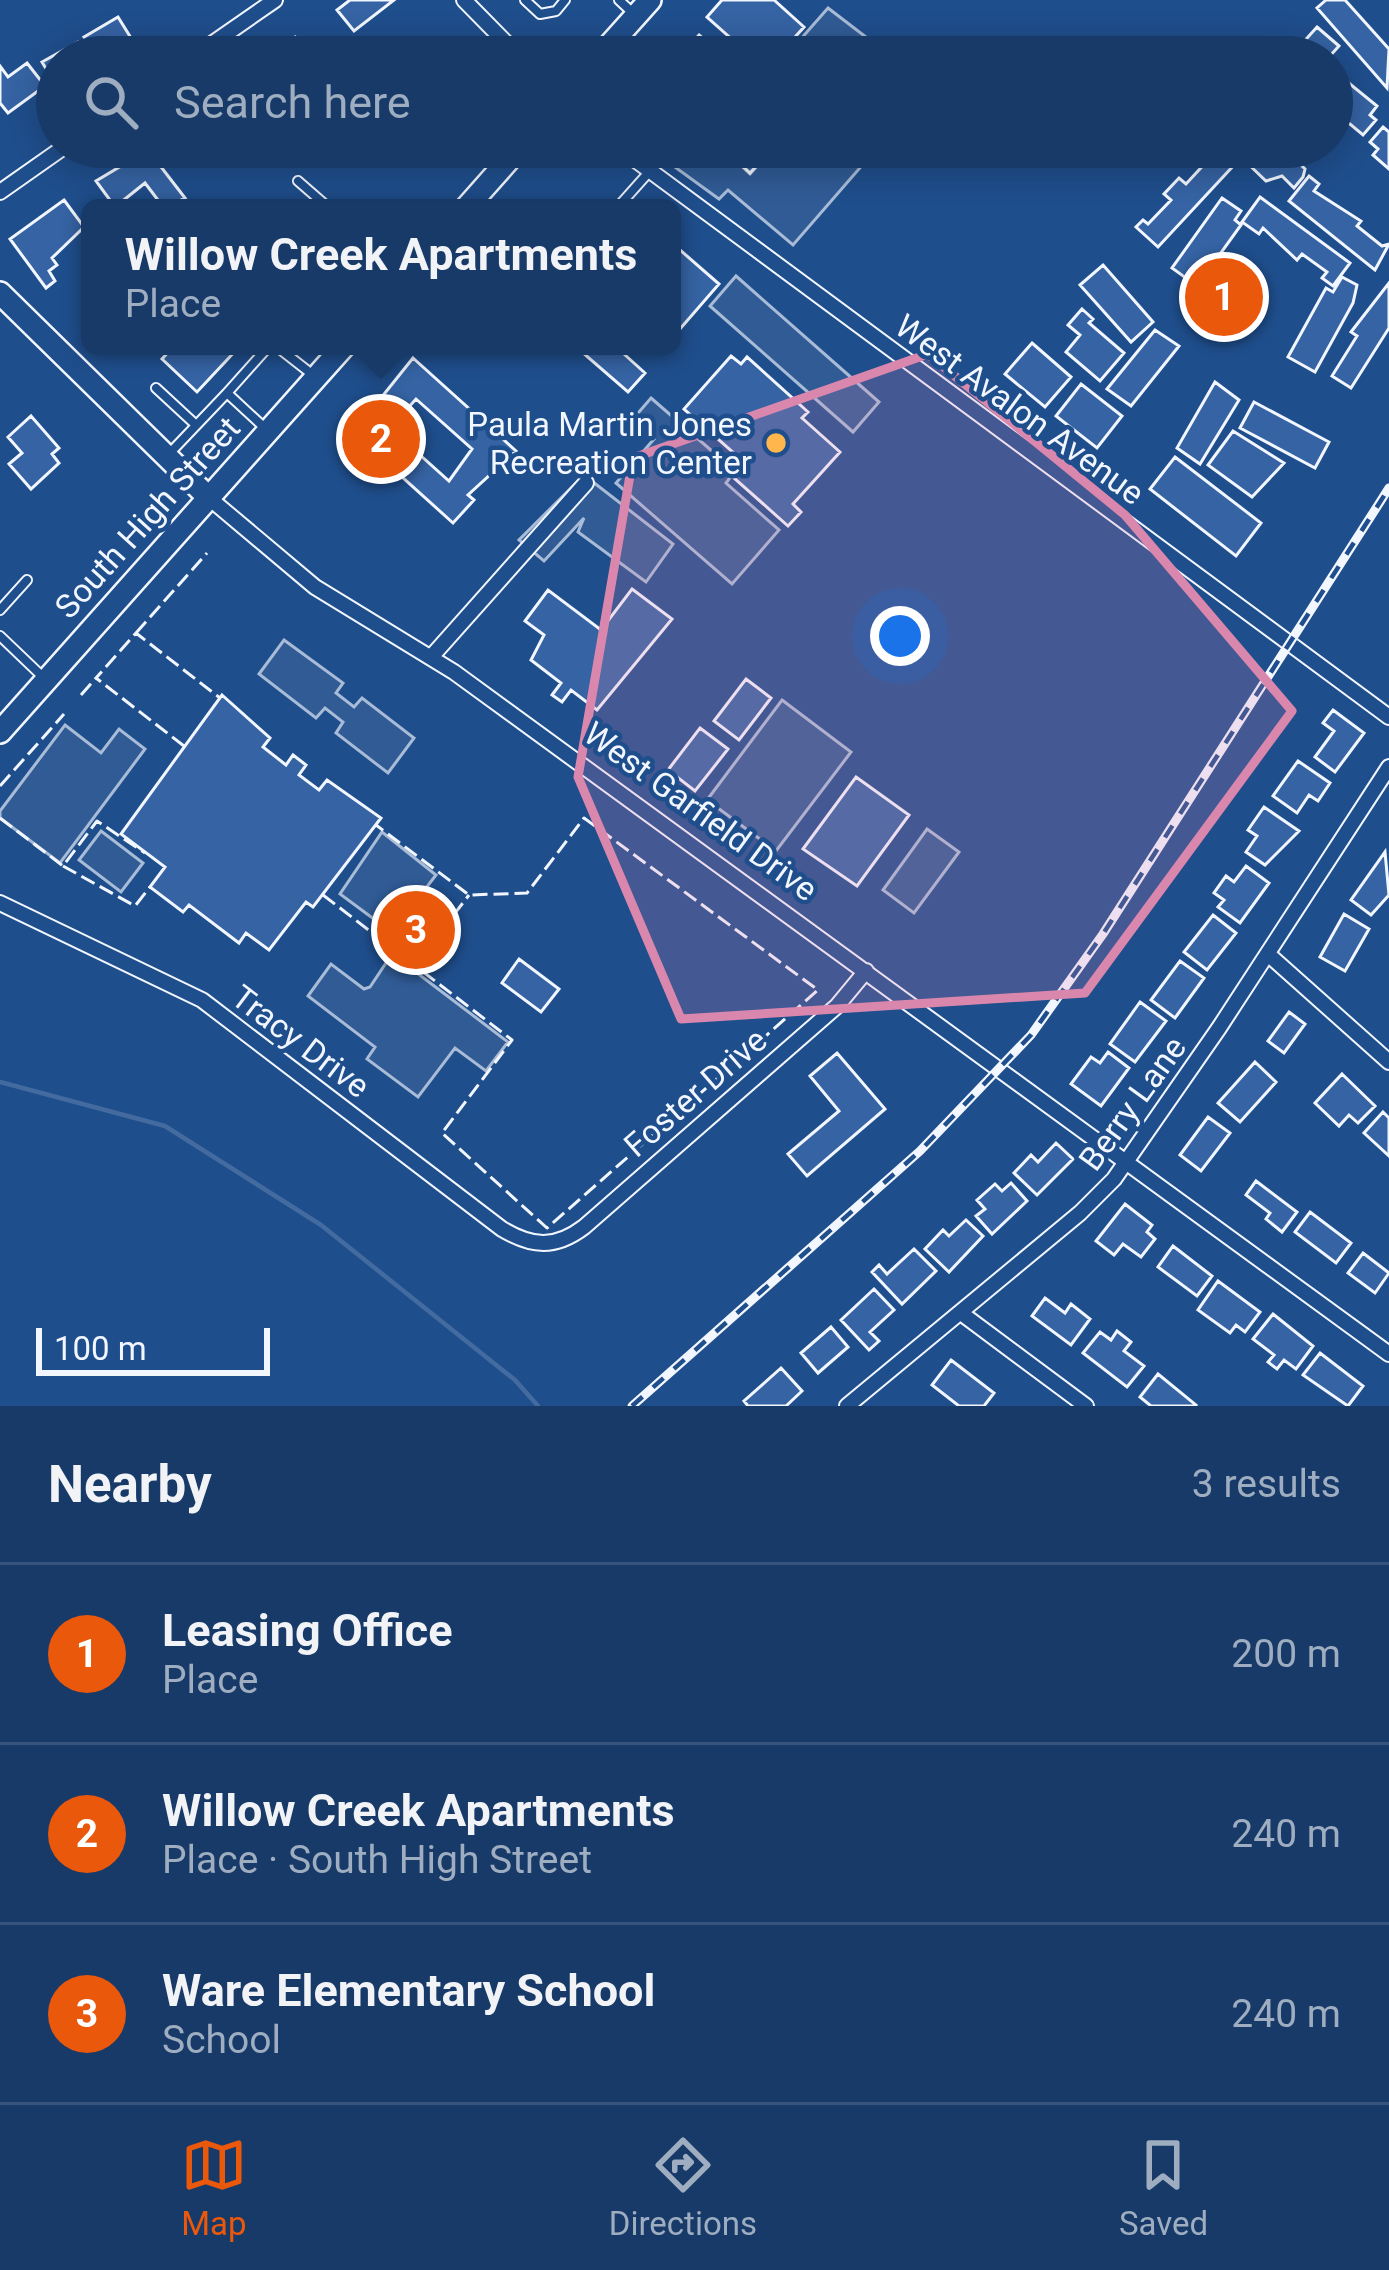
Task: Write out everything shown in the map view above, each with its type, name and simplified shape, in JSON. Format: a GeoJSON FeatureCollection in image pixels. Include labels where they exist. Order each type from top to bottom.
{"type":"FeatureCollection","features":[{"type":"Feature","properties":{"kind":"main road"},"geometry":{"type":"LineString","coordinates":[[618,36],[643,8]]}},
{"type":"Feature","properties":{"kind":"main road"},"geometry":{"type":"LineString","coordinates":[[474,199],[501,168]]}},
{"type":"Feature","properties":{"kind":"main road","name":"West Garfield Drive"},"geometry":{"type":"LineString","coordinates":[[0,293],[208,497]]}},
{"type":"Feature","properties":{"kind":"main road","name":"South High Street"},"geometry":{"type":"LineString","coordinates":[[0,732],[336,355]]}},
{"type":"Feature","properties":{"kind":"street"},"geometry":{"type":"LineString","coordinates":[[223,36],[275,0]]}},
{"type":"Feature","properties":{"kind":"street"},"geometry":{"type":"LineString","coordinates":[[464,0],[499,36]]}},
{"type":"Feature","properties":{"kind":"street"},"geometry":{"type":"LineString","coordinates":[[0,192],[36,167]]}},
{"type":"Feature","properties":{"kind":"street","name":"West Avalon Avenue"},"geometry":{"type":"LineString","coordinates":[[646,168],[1389,717]]}},
{"type":"Feature","properties":{"kind":"street"},"geometry":{"type":"LineString","coordinates":[[432,656],[586,483]]}},
{"type":"Feature","properties":{"kind":"street","name":"West Garfield Drive"},"geometry":{"type":"LineString","coordinates":[[208,497],[315,587],[432,656],[1389,1354]]}},
{"type":"Feature","properties":{"kind":"street","name":"Berry Lane"},"geometry":{"type":"LineString","coordinates":[[847,1406],[1080,1213],[1126,1161],[1269,955],[1389,767]]}},
{"type":"Feature","properties":{"kind":"street","name":"Tracy Drive"},"geometry":{"type":"LineString","coordinates":[[0,903],[202,1000],[502,1229],[527,1243],[552,1244]]}},
{"type":"Feature","properties":{"kind":"street"},"geometry":{"type":"LineString","coordinates":[[1269,955],[1389,1062]]}},
{"type":"Feature","properties":{"kind":"street","name":"Foster Drive"},"geometry":{"type":"LineString","coordinates":[[552,1244],[584,1227],[837,1006],[866,970]]}},
{"type":"Feature","properties":{"kind":"street"},"geometry":{"type":"LineString","coordinates":[[961,1313],[1086,1406]]}},
{"type":"Feature","properties":{"kind":"lane"},"geometry":{"type":"LineString","coordinates":[[525,0],[540,14],[556,11],[566,0]]}},
{"type":"Feature","properties":{"kind":"lane"},"geometry":{"type":"LineString","coordinates":[[619,0],[643,8]]}},
{"type":"Feature","properties":{"kind":"lane"},"geometry":{"type":"LineString","coordinates":[[625,199],[650,171]]}},
{"type":"Feature","properties":{"kind":"lane"},"geometry":{"type":"LineString","coordinates":[[298,181],[318,199]]}},
{"type":"Feature","properties":{"kind":"lane"},"geometry":{"type":"LineString","coordinates":[[166,457],[264,355]]}},
{"type":"Feature","properties":{"kind":"lane"},"geometry":{"type":"LineString","coordinates":[[285,355],[316,378]]}},
{"type":"Feature","properties":{"kind":"lane"},"geometry":{"type":"LineString","coordinates":[[156,388],[196,425]]}},
{"type":"Feature","properties":{"kind":"lane"},"geometry":{"type":"LineString","coordinates":[[226,393],[268,431]]}},
{"type":"Feature","properties":{"kind":"lane"},"geometry":{"type":"LineString","coordinates":[[0,610],[27,580]]}},
{"type":"Feature","properties":{"kind":"lane"},"geometry":{"type":"LineString","coordinates":[[0,636],[46,680]]}},
{"type":"Feature","properties":{"kind":"highlighted area"},"geometry":{"type":"Polygon","coordinates":[[[928,354],[1125,515],[1292,711],[1085,993],[681,1019],[578,777],[633,458],[928,354]]]}},
{"type":"Feature","properties":{"kind":"shaded area"},"geometry":{"type":"Polygon","coordinates":[[[828,8],[865,36],[803,36],[828,8]]]}},
{"type":"Feature","properties":{"kind":"shaded area"},"geometry":{"type":"Polygon","coordinates":[[[676,168],[744,168],[750,174],[756,168],[860,168],[793,245],[728,190],[719,199],[676,168]]]}},
{"type":"Feature","properties":{"kind":"shaded area"},"geometry":{"type":"Polygon","coordinates":[[[736,276],[879,402],[853,432],[710,306],[736,276]]]}},
{"type":"Feature","properties":{"kind":"shaded area"},"geometry":{"type":"Polygon","coordinates":[[[651,398],[735,471],[726,483],[779,530],[732,584],[616,483],[654,439],[633,419],[651,398]]]}},
{"type":"Feature","properties":{"kind":"shaded area"},"geometry":{"type":"Polygon","coordinates":[[[584,475],[673,544],[646,582],[578,532],[584,518],[544,561],[519,540],[584,475]]]}},
{"type":"Feature","properties":{"kind":"shaded area"},"geometry":{"type":"Polygon","coordinates":[[[284,640],[343,683],[336,693],[354,707],[362,698],[414,738],[388,773],[336,733],[343,722],[325,708],[316,718],[259,674],[284,640]]]}},
{"type":"Feature","properties":{"kind":"shaded area"},"geometry":{"type":"Polygon","coordinates":[[[782,700],[851,752],[776,851],[707,800],[782,700]]]}},
{"type":"Feature","properties":{"kind":"shaded area"},"geometry":{"type":"Polygon","coordinates":[[[65,725],[101,753],[119,729],[145,749],[60,863],[0,818],[0,811],[65,725]]]}},
{"type":"Feature","properties":{"kind":"shaded area"},"geometry":{"type":"Polygon","coordinates":[[[927,829],[959,852],[914,913],[883,890],[927,829]]]}},
{"type":"Feature","properties":{"kind":"shaded area"},"geometry":{"type":"Polygon","coordinates":[[[101,831],[143,863],[121,892],[79,860],[101,831]]]}},
{"type":"Feature","properties":{"kind":"shaded area"},"geometry":{"type":"Polygon","coordinates":[[[382,832],[436,875],[410,909],[386,928],[340,894],[382,832]]]}},
{"type":"Feature","properties":{"kind":"shaded area"},"geometry":{"type":"Polygon","coordinates":[[[392,954],[508,1042],[486,1071],[455,1048],[418,1097],[367,1059],[375,1047],[308,996],[331,964],[364,989],[370,987],[392,954]]]}},
{"type":"Feature","properties":{"kind":"building"},"geometry":{"type":"Polygon","coordinates":[[[350,0],[394,0],[354,31],[337,10],[350,0]]]}},
{"type":"Feature","properties":{"kind":"building"},"geometry":{"type":"Polygon","coordinates":[[[722,0],[774,0],[804,27],[796,36],[728,36],[707,17],[722,0]]]}},
{"type":"Feature","properties":{"kind":"building"},"geometry":{"type":"Polygon","coordinates":[[[1326,0],[1345,0],[1389,49],[1387,88],[1353,49],[1353,36],[1342,36],[1317,8],[1326,0]]]}},
{"type":"Feature","properties":{"kind":"building"},"geometry":{"type":"Polygon","coordinates":[[[118,17],[130,36],[86,36],[118,17]]]}},
{"type":"Feature","properties":{"kind":"building"},"geometry":{"type":"Polygon","coordinates":[[[27,63],[36,74],[36,93],[8,113],[0,103],[0,66],[8,77],[27,63]]]}},
{"type":"Feature","properties":{"kind":"building"},"geometry":{"type":"Polygon","coordinates":[[[1353,86],[1377,106],[1370,115],[1376,120],[1363,135],[1353,127],[1353,86]]]}},
{"type":"Feature","properties":{"kind":"building"},"geometry":{"type":"Polygon","coordinates":[[[1383,127],[1389,132],[1389,169],[1373,155],[1378,149],[1370,142],[1383,127]]]}},
{"type":"Feature","properties":{"kind":"building"},"geometry":{"type":"Polygon","coordinates":[[[118,168],[162,168],[185,198],[157,199],[145,183],[125,199],[109,199],[96,181],[118,168]]]}},
{"type":"Feature","properties":{"kind":"building"},"geometry":{"type":"Polygon","coordinates":[[[1201,168],[1231,168],[1158,247],[1136,227],[1143,220],[1148,224],[1171,200],[1164,194],[1179,178],[1186,184],[1201,168]]]}},
{"type":"Feature","properties":{"kind":"building"},"geometry":{"type":"Polygon","coordinates":[[[1252,168],[1305,169],[1294,188],[1282,176],[1266,181],[1252,168]]]}},
{"type":"Feature","properties":{"kind":"building"},"geometry":{"type":"Polygon","coordinates":[[[1309,176],[1319,184],[1314,191],[1361,221],[1357,226],[1382,246],[1389,244],[1375,270],[1289,201],[1309,176]]]}},
{"type":"Feature","properties":{"kind":"building"},"geometry":{"type":"Polygon","coordinates":[[[1260,197],[1350,263],[1333,286],[1322,278],[1327,272],[1302,254],[1297,260],[1263,228],[1259,234],[1242,222],[1260,197]]]}},
{"type":"Feature","properties":{"kind":"building"},"geometry":{"type":"Polygon","coordinates":[[[1222,198],[1241,211],[1235,220],[1241,225],[1197,286],[1172,268],[1222,198]]]}},
{"type":"Feature","properties":{"kind":"building"},"geometry":{"type":"Polygon","coordinates":[[[64,200],[81,223],[81,230],[52,258],[57,265],[49,271],[55,281],[46,288],[10,239],[64,200]]]}},
{"type":"Feature","properties":{"kind":"building"},"geometry":{"type":"Polygon","coordinates":[[[681,251],[719,284],[681,328],[681,251]]]}},
{"type":"Feature","properties":{"kind":"building"},"geometry":{"type":"Polygon","coordinates":[[[1103,265],[1153,322],[1131,342],[1080,285],[1103,265]]]}},
{"type":"Feature","properties":{"kind":"building"},"geometry":{"type":"Polygon","coordinates":[[[1224,268],[1252,290],[1231,305],[1245,317],[1238,326],[1208,301],[1222,283],[1216,278],[1224,268]]]}},
{"type":"Feature","properties":{"kind":"building"},"geometry":{"type":"Polygon","coordinates":[[[1342,277],[1357,285],[1353,303],[1315,372],[1288,357],[1326,288],[1333,292],[1342,277]]]}},
{"type":"Feature","properties":{"kind":"building"},"geometry":{"type":"Polygon","coordinates":[[[1389,283],[1389,328],[1351,388],[1332,376],[1357,336],[1351,332],[1389,283]]]}},
{"type":"Feature","properties":{"kind":"building"},"geometry":{"type":"Polygon","coordinates":[[[1082,309],[1093,319],[1089,323],[1124,353],[1100,381],[1066,352],[1080,335],[1068,325],[1082,309]]]}},
{"type":"Feature","properties":{"kind":"building"},"geometry":{"type":"Polygon","coordinates":[[[1155,330],[1179,346],[1131,406],[1107,389],[1155,330]]]}},
{"type":"Feature","properties":{"kind":"building"},"geometry":{"type":"Polygon","coordinates":[[[1032,343],[1071,377],[1045,407],[1005,374],[1032,343]]]}},
{"type":"Feature","properties":{"kind":"building"},"geometry":{"type":"Polygon","coordinates":[[[166,355],[232,355],[197,392],[162,359],[166,355]]]}},
{"type":"Feature","properties":{"kind":"building"},"geometry":{"type":"Polygon","coordinates":[[[585,355],[625,355],[645,373],[628,392],[585,355]]]}},
{"type":"Feature","properties":{"kind":"building","name":"Paula Martin Jones Recreation Center"},"geometry":{"type":"Polygon","coordinates":[[[731,356],[741,364],[747,357],[808,412],[802,418],[840,452],[793,504],[801,512],[788,526],[733,477],[745,463],[684,409],[731,356]]]}},
{"type":"Feature","properties":{"kind":"building"},"geometry":{"type":"Polygon","coordinates":[[[413,358],[516,451],[468,495],[474,500],[453,523],[349,429],[365,410],[369,413],[413,358]],[[416,399],[390,428],[449,481],[472,449],[416,399]]]}},
{"type":"Feature","properties":{"kind":"building"},"geometry":{"type":"Polygon","coordinates":[[[1215,382],[1239,400],[1200,464],[1177,448],[1215,382]]]}},
{"type":"Feature","properties":{"kind":"building"},"geometry":{"type":"Polygon","coordinates":[[[1081,384],[1122,416],[1097,448],[1056,416],[1081,384]]]}},
{"type":"Feature","properties":{"kind":"building"},"geometry":{"type":"Polygon","coordinates":[[[1254,402],[1329,442],[1315,468],[1240,428],[1254,402]]]}},
{"type":"Feature","properties":{"kind":"building"},"geometry":{"type":"Polygon","coordinates":[[[31,416],[59,448],[52,454],[59,463],[31,489],[9,464],[22,453],[8,437],[31,416]]]}},
{"type":"Feature","properties":{"kind":"building"},"geometry":{"type":"Polygon","coordinates":[[[1233,431],[1284,463],[1252,497],[1208,465],[1233,431]]]}},
{"type":"Feature","properties":{"kind":"building"},"geometry":{"type":"Polygon","coordinates":[[[1175,457],[1261,523],[1236,556],[1150,489],[1175,457]]]}},
{"type":"Feature","properties":{"kind":"building"},"geometry":{"type":"Polygon","coordinates":[[[632,589],[672,619],[597,710],[571,690],[562,702],[552,695],[561,683],[531,660],[544,635],[525,621],[548,590],[601,630],[632,589]]]}},
{"type":"Feature","properties":{"kind":"building"},"geometry":{"type":"Polygon","coordinates":[[[746,679],[771,698],[739,740],[714,721],[746,679]]]}},
{"type":"Feature","properties":{"kind":"building"},"geometry":{"type":"Polygon","coordinates":[[[222,695],[270,738],[263,747],[286,765],[293,755],[306,765],[299,775],[319,790],[327,780],[381,818],[313,907],[306,902],[269,950],[246,933],[239,943],[189,905],[183,912],[150,887],[165,867],[121,834],[222,695]]]}},
{"type":"Feature","properties":{"kind":"building"},"geometry":{"type":"Polygon","coordinates":[[[1333,710],[1364,733],[1335,772],[1315,757],[1334,731],[1323,723],[1333,710]]]}},
{"type":"Feature","properties":{"kind":"building"},"geometry":{"type":"Polygon","coordinates":[[[700,728],[728,749],[695,791],[668,770],[700,728]]]}},
{"type":"Feature","properties":{"kind":"building"},"geometry":{"type":"Polygon","coordinates":[[[1298,761],[1330,783],[1318,801],[1309,795],[1297,813],[1273,796],[1298,761]]]}},
{"type":"Feature","properties":{"kind":"building"},"geometry":{"type":"Polygon","coordinates":[[[856,777],[909,815],[857,886],[803,849],[856,777]]]}},
{"type":"Feature","properties":{"kind":"building"},"geometry":{"type":"Polygon","coordinates":[[[1264,807],[1299,831],[1265,865],[1246,852],[1257,836],[1248,830],[1264,807]]]}},
{"type":"Feature","properties":{"kind":"building"},"geometry":{"type":"Polygon","coordinates":[[[1385,852],[1389,895],[1371,915],[1351,900],[1385,852]]]}},
{"type":"Feature","properties":{"kind":"building"},"geometry":{"type":"Polygon","coordinates":[[[1246,866],[1269,883],[1240,923],[1218,907],[1224,900],[1214,893],[1226,876],[1234,882],[1246,866]]]}},
{"type":"Feature","properties":{"kind":"building"},"geometry":{"type":"Polygon","coordinates":[[[1344,914],[1369,929],[1345,971],[1320,957],[1344,914]]]}},
{"type":"Feature","properties":{"kind":"building"},"geometry":{"type":"Polygon","coordinates":[[[1213,915],[1236,933],[1207,970],[1184,952],[1213,915]]]}},
{"type":"Feature","properties":{"kind":"building"},"geometry":{"type":"Polygon","coordinates":[[[519,959],[559,989],[541,1012],[502,983],[519,959]]]}},
{"type":"Feature","properties":{"kind":"building"},"geometry":{"type":"Polygon","coordinates":[[[1180,961],[1204,978],[1175,1018],[1151,1000],[1180,961]]]}},
{"type":"Feature","properties":{"kind":"building"},"geometry":{"type":"Polygon","coordinates":[[[1140,1002],[1166,1021],[1135,1062],[1110,1044],[1140,1002]]]}},
{"type":"Feature","properties":{"kind":"building"},"geometry":{"type":"Polygon","coordinates":[[[1289,1012],[1305,1024],[1284,1053],[1268,1041],[1289,1012]]]}},
{"type":"Feature","properties":{"kind":"building"},"geometry":{"type":"Polygon","coordinates":[[[1108,1052],[1129,1068],[1101,1106],[1071,1084],[1091,1057],[1100,1063],[1108,1052]]]}},
{"type":"Feature","properties":{"kind":"building"},"geometry":{"type":"Polygon","coordinates":[[[837,1053],[885,1109],[807,1176],[788,1154],[839,1111],[810,1076],[837,1053]]]}},
{"type":"Feature","properties":{"kind":"building"},"geometry":{"type":"Polygon","coordinates":[[[1255,1062],[1276,1082],[1240,1122],[1218,1103],[1255,1062]]]}},
{"type":"Feature","properties":{"kind":"building"},"geometry":{"type":"Polygon","coordinates":[[[1342,1074],[1375,1106],[1358,1123],[1349,1115],[1339,1126],[1315,1103],[1342,1074]]]}},
{"type":"Feature","properties":{"kind":"building"},"geometry":{"type":"Polygon","coordinates":[[[1383,1112],[1389,1118],[1389,1156],[1364,1133],[1383,1112]]]}},
{"type":"Feature","properties":{"kind":"building"},"geometry":{"type":"Polygon","coordinates":[[[1208,1117],[1230,1133],[1201,1171],[1180,1155],[1208,1117]]]}},
{"type":"Feature","properties":{"kind":"building"},"geometry":{"type":"Polygon","coordinates":[[[1056,1143],[1073,1159],[1037,1195],[1014,1173],[1031,1155],[1038,1162],[1056,1143]]]}},
{"type":"Feature","properties":{"kind":"building"},"geometry":{"type":"Polygon","coordinates":[[[1256,1181],[1297,1212],[1282,1232],[1266,1219],[1270,1213],[1246,1195],[1256,1181]]]}},
{"type":"Feature","properties":{"kind":"building"},"geometry":{"type":"Polygon","coordinates":[[[1011,1183],[1027,1201],[992,1234],[976,1216],[985,1209],[977,1200],[995,1184],[1002,1191],[1011,1183]]]}},
{"type":"Feature","properties":{"kind":"building"},"geometry":{"type":"Polygon","coordinates":[[[1125,1204],[1152,1225],[1147,1232],[1155,1239],[1141,1257],[1123,1244],[1114,1255],[1096,1241],[1125,1204]]]}},
{"type":"Feature","properties":{"kind":"building"},"geometry":{"type":"Polygon","coordinates":[[[1310,1212],[1351,1243],[1336,1263],[1295,1232],[1310,1212]]]}},
{"type":"Feature","properties":{"kind":"building"},"geometry":{"type":"Polygon","coordinates":[[[966,1220],[983,1236],[949,1272],[925,1249],[943,1230],[949,1236],[966,1220]]]}},
{"type":"Feature","properties":{"kind":"building"},"geometry":{"type":"Polygon","coordinates":[[[1173,1246],[1212,1276],[1197,1296],[1158,1267],[1173,1246]]]}},
{"type":"Feature","properties":{"kind":"building"},"geometry":{"type":"Polygon","coordinates":[[[914,1249],[936,1271],[902,1304],[872,1272],[879,1265],[887,1274],[914,1249]]]}},
{"type":"Feature","properties":{"kind":"building"},"geometry":{"type":"Polygon","coordinates":[[[1363,1253],[1389,1273],[1375,1293],[1348,1273],[1363,1253]]]}},
{"type":"Feature","properties":{"kind":"building"},"geometry":{"type":"Polygon","coordinates":[[[1218,1281],[1260,1312],[1245,1332],[1236,1325],[1230,1333],[1198,1310],[1218,1281]]]}},
{"type":"Feature","properties":{"kind":"building"},"geometry":{"type":"Polygon","coordinates":[[[874,1289],[894,1310],[870,1332],[879,1341],[869,1350],[841,1320],[874,1289]]]}},
{"type":"Feature","properties":{"kind":"building"},"geometry":{"type":"Polygon","coordinates":[[[1045,1298],[1065,1313],[1071,1304],[1090,1319],[1071,1345],[1032,1316],[1045,1298]]]}},
{"type":"Feature","properties":{"kind":"building"},"geometry":{"type":"Polygon","coordinates":[[[1273,1314],[1313,1346],[1296,1369],[1284,1360],[1277,1369],[1268,1362],[1274,1355],[1253,1339],[1273,1314]]]}},
{"type":"Feature","properties":{"kind":"building"},"geometry":{"type":"Polygon","coordinates":[[[831,1327],[848,1347],[818,1373],[801,1353],[831,1327]]]}},
{"type":"Feature","properties":{"kind":"building"},"geometry":{"type":"Polygon","coordinates":[[[1117,1331],[1131,1342],[1124,1351],[1144,1366],[1127,1387],[1083,1353],[1100,1332],[1111,1340],[1117,1331]]]}},
{"type":"Feature","properties":{"kind":"building"},"geometry":{"type":"Polygon","coordinates":[[[1320,1353],[1363,1386],[1348,1406],[1303,1375],[1320,1353]]]}},
{"type":"Feature","properties":{"kind":"building"},"geometry":{"type":"Polygon","coordinates":[[[951,1360],[994,1393],[984,1406],[959,1406],[932,1385],[951,1360]]]}},
{"type":"Feature","properties":{"kind":"building"},"geometry":{"type":"Polygon","coordinates":[[[781,1368],[802,1391],[786,1406],[748,1406],[744,1401],[781,1368]]]}},
{"type":"Feature","properties":{"kind":"building"},"geometry":{"type":"Polygon","coordinates":[[[1158,1374],[1196,1405],[1151,1406],[1140,1397],[1158,1374]]]}},
{"type":"Feature","properties":{"kind":"waterway"},"geometry":{"type":"LineString","coordinates":[[0,1082],[165,1126],[321,1225],[515,1380],[538,1406]]}},
{"type":"Feature","properties":{"kind":"railway"},"geometry":{"type":"LineString","coordinates":[[632,1406],[920,1151],[1031,1035],[1103,934],[1389,488]]}},
{"type":"Feature","properties":{"kind":"fence"},"geometry":{"type":"LineString","coordinates":[[136,633],[207,553]]}},
{"type":"Feature","properties":{"kind":"fence"},"geometry":{"type":"LineString","coordinates":[[184,746],[96,678],[136,633],[220,698]]}},
{"type":"Feature","properties":{"kind":"fence"},"geometry":{"type":"LineString","coordinates":[[81,695],[96,678]]}},
{"type":"Feature","properties":{"kind":"fence"},"geometry":{"type":"LineString","coordinates":[[0,786],[64,714]]}},
{"type":"Feature","properties":{"kind":"fence"},"geometry":{"type":"LineString","coordinates":[[0,818],[63,866],[97,821],[145,853]]}},
{"type":"Feature","properties":{"kind":"fence"},"geometry":{"type":"LineString","coordinates":[[323,895],[512,1040],[442,1133],[547,1228],[818,990],[584,818],[527,893],[469,895],[376,825]]}},
{"type":"Feature","properties":{"kind":"fence"},"geometry":{"type":"LineString","coordinates":[[63,866],[135,906],[150,887]]}},
{"type":"Feature","properties":{"kind":"fence"},"geometry":{"type":"LineString","coordinates":[[415,965],[469,895]]}},
{"type":"Feature","properties":{"kind":"place","name":"Leasing Office"},"geometry":{"type":"Point","coordinates":[1224,297]}},
{"type":"Feature","properties":{"kind":"place","name":"Willow Creek Apartments"},"geometry":{"type":"Point","coordinates":[381,439]}},
{"type":"Feature","properties":{"kind":"place","name":"Paula Martin Jones Recreation Center"},"geometry":{"type":"Point","coordinates":[776,443]}},
{"type":"Feature","properties":{"kind":"place","name":"Ware Elementary School"},"geometry":{"type":"Point","coordinates":[416,930]}}]}
